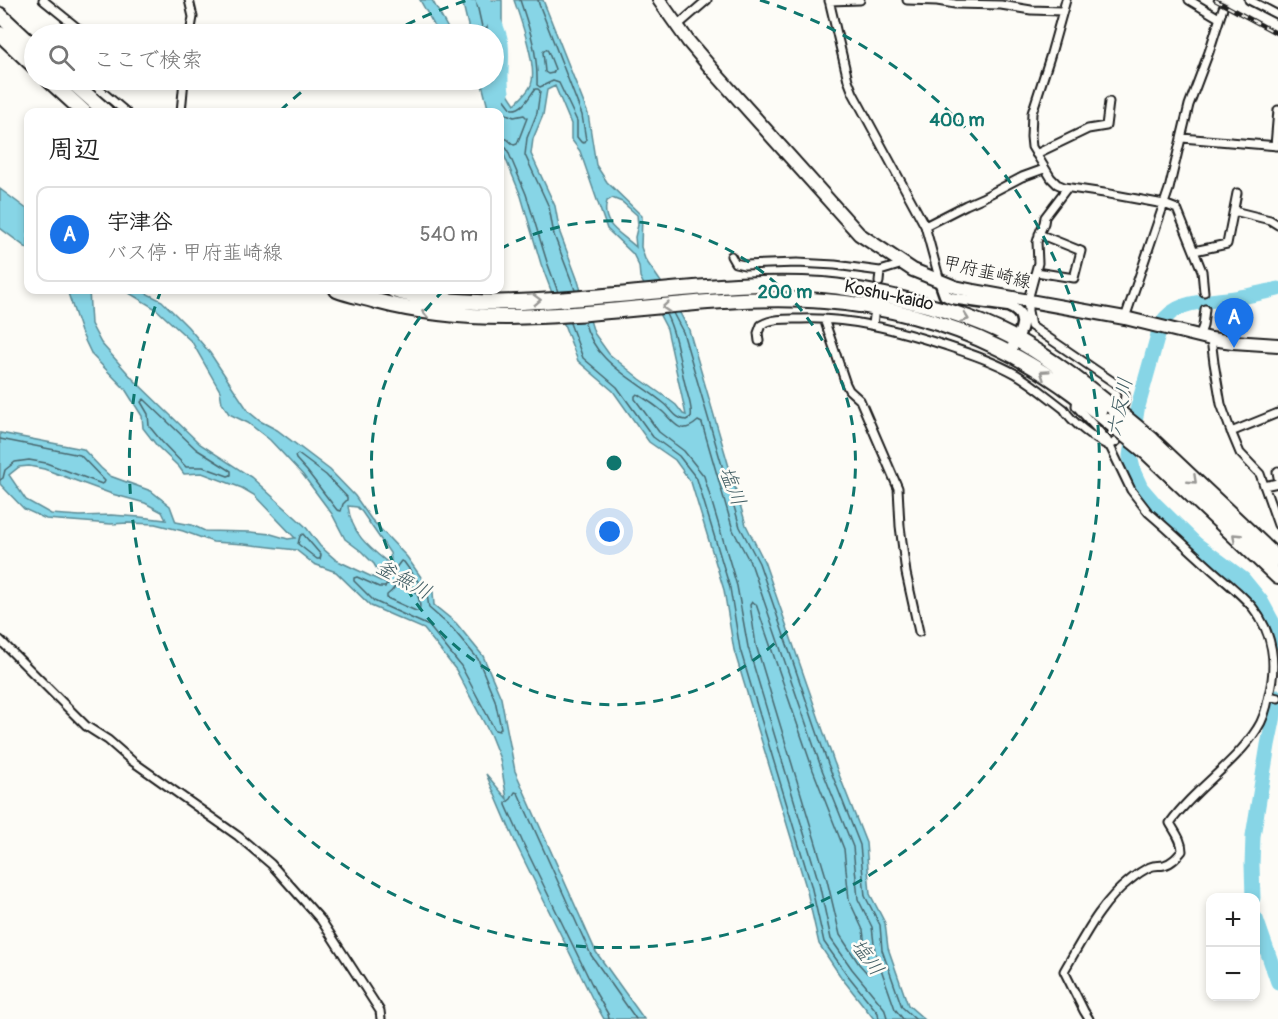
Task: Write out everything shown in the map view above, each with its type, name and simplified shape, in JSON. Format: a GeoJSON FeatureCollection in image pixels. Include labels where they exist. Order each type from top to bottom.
{"type":"FeatureCollection","features":[{"type":"Feature","properties":{"kind":"highway"},"geometry":{"type":"LineString","coordinates":[[0,15],[24,38]]}},
{"type":"Feature","properties":{"kind":"highway"},"geometry":{"type":"LineString","coordinates":[[0,34],[24,57]]}},
{"type":"Feature","properties":{"kind":"highway"},"geometry":{"type":"LineString","coordinates":[[60,90],[80,108]]}},
{"type":"Feature","properties":{"kind":"highway"},"geometry":{"type":"LineString","coordinates":[[82,90],[104,108]]}},
{"type":"Feature","properties":{"kind":"highway","name":"Koshu-kaido"},"geometry":{"type":"LineString","coordinates":[[414,294],[441,299],[479,301],[572,299],[721,286],[825,285],[921,303],[963,316],[1047,357],[1089,388],[1118,405],[1148,445],[1278,577]]}},
{"type":"Feature","properties":{"kind":"highway","name":"Koshu-kaido"},"geometry":{"type":"LineString","coordinates":[[351,294],[397,307],[485,318],[573,315],[724,301],[774,300],[824,301],[867,306],[916,317],[999,347],[1077,396],[1108,421],[1148,445],[1278,560]]}},
{"type":"Feature","properties":{"kind":"main road","name":"甲府韮崎線"},"geometry":{"type":"LineString","coordinates":[[659,0],[716,75],[860,234],[903,264],[955,287],[1125,318],[1205,338],[1278,345]]}},
{"type":"Feature","properties":{"kind":"street"},"geometry":{"type":"LineString","coordinates":[[43,0],[73,24]]}},
{"type":"Feature","properties":{"kind":"street"},"geometry":{"type":"LineString","coordinates":[[189,0],[193,17],[192,24]]}},
{"type":"Feature","properties":{"kind":"street"},"geometry":{"type":"LineString","coordinates":[[677,26],[707,0]]}},
{"type":"Feature","properties":{"kind":"street"},"geometry":{"type":"LineString","coordinates":[[860,0],[829,0],[853,93],[925,226],[945,295],[951,298],[1008,306],[1020,313],[1022,328],[1009,353]]}},
{"type":"Feature","properties":{"kind":"street"},"geometry":{"type":"LineString","coordinates":[[907,0],[1062,11]]}},
{"type":"Feature","properties":{"kind":"street"},"geometry":{"type":"LineString","coordinates":[[1066,0],[1032,113],[1032,147],[1044,169],[1056,184],[1067,188],[1164,204],[1177,209],[1202,271],[1204,292]]}},
{"type":"Feature","properties":{"kind":"street"},"geometry":{"type":"LineString","coordinates":[[1189,0],[1220,18]]}},
{"type":"Feature","properties":{"kind":"street"},"geometry":{"type":"LineString","coordinates":[[1249,0],[1278,15]]}},
{"type":"Feature","properties":{"kind":"street"},"geometry":{"type":"LineString","coordinates":[[1125,318],[1169,189],[1188,105],[1223,9]]}},
{"type":"Feature","properties":{"kind":"street"},"geometry":{"type":"LineString","coordinates":[[96,90],[105,108]]}},
{"type":"Feature","properties":{"kind":"street"},"geometry":{"type":"LineString","coordinates":[[181,108],[183,90]]}},
{"type":"Feature","properties":{"kind":"street"},"geometry":{"type":"LineString","coordinates":[[1036,154],[1088,129],[1106,126],[1109,102]]}},
{"type":"Feature","properties":{"kind":"street"},"geometry":{"type":"LineString","coordinates":[[1182,138],[1276,146],[1278,110]]}},
{"type":"Feature","properties":{"kind":"street"},"geometry":{"type":"LineString","coordinates":[[925,226],[1022,177],[1044,169]]}},
{"type":"Feature","properties":{"kind":"street"},"geometry":{"type":"LineString","coordinates":[[1067,188],[1045,217],[1039,234],[1038,263],[1028,300],[1031,326],[1122,388],[1125,394],[1118,405]]}},
{"type":"Feature","properties":{"kind":"street"},"geometry":{"type":"LineString","coordinates":[[1194,251],[1227,244],[1237,193]]}},
{"type":"Feature","properties":{"kind":"street"},"geometry":{"type":"LineString","coordinates":[[1234,211],[1270,220],[1278,225]]}},
{"type":"Feature","properties":{"kind":"street"},"geometry":{"type":"LineString","coordinates":[[1036,272],[1074,278],[1081,251],[1039,234]]}},
{"type":"Feature","properties":{"kind":"street"},"geometry":{"type":"LineString","coordinates":[[730,256],[735,263],[744,265],[825,264],[880,271],[903,264]]}},
{"type":"Feature","properties":{"kind":"street"},"geometry":{"type":"LineString","coordinates":[[879,282],[880,271]]}},
{"type":"Feature","properties":{"kind":"street"},"geometry":{"type":"LineString","coordinates":[[1204,309],[1205,338],[1214,363],[1221,404],[1240,453],[1260,474],[1278,525]]}},
{"type":"Feature","properties":{"kind":"street"},"geometry":{"type":"LineString","coordinates":[[873,325],[874,316]]}},
{"type":"Feature","properties":{"kind":"street"},"geometry":{"type":"LineString","coordinates":[[759,341],[758,333],[761,325],[774,319],[858,322],[905,333],[981,358],[1017,375],[1064,409],[1068,416],[1098,441],[1109,446]]}},
{"type":"Feature","properties":{"kind":"street"},"geometry":{"type":"LineString","coordinates":[[824,319],[846,384],[860,400],[898,488],[906,573],[919,632]]}},
{"type":"Feature","properties":{"kind":"street"},"geometry":{"type":"LineString","coordinates":[[1077,396],[1076,406],[1107,440],[1125,480],[1148,512],[1252,607],[1265,629],[1272,651],[1274,677],[1273,697],[1257,730],[1230,762],[1180,809],[1170,823],[1180,839],[1182,851],[1174,861],[1146,869],[1115,893],[1098,913],[1064,971],[1089,1019]]}},
{"type":"Feature","properties":{"kind":"street"},"geometry":{"type":"LineString","coordinates":[[1231,432],[1278,413]]}},
{"type":"Feature","properties":{"kind":"street"},"geometry":{"type":"LineString","coordinates":[[1109,446],[1117,441]]}},
{"type":"Feature","properties":{"kind":"street"},"geometry":{"type":"LineString","coordinates":[[1278,471],[1276,472],[1278,477]]}},
{"type":"Feature","properties":{"kind":"street"},"geometry":{"type":"LineString","coordinates":[[1264,486],[1278,483]]}},
{"type":"Feature","properties":{"kind":"street"},"geometry":{"type":"LineString","coordinates":[[0,640],[86,726],[238,836],[270,864],[321,920],[380,1011],[381,1019]]}},
{"type":"Feature","properties":{"kind":"water"},"geometry":{"type":"Polygon","coordinates":[[[420,0],[432,0],[445,24],[433,24],[420,0]]]}},
{"type":"Feature","properties":{"kind":"water"},"geometry":{"type":"Polygon","coordinates":[[[462,0],[502,0],[502,24],[468,24],[462,0]]]}},
{"type":"Feature","properties":{"kind":"water"},"geometry":{"type":"Polygon","coordinates":[[[514,0],[543,0],[588,114],[596,165],[607,182],[642,216],[641,247],[645,259],[672,298],[689,330],[746,525],[764,561],[834,762],[866,843],[870,894],[885,923],[888,948],[908,1005],[924,1019],[874,1019],[819,944],[806,887],[734,650],[724,590],[691,482],[675,460],[649,442],[613,391],[578,361],[541,264],[521,196],[504,155],[504,108],[488,108],[484,90],[504,90],[504,82],[515,104],[530,88],[533,77],[532,67],[514,0]],[[555,86],[547,90],[543,115],[533,139],[531,154],[555,206],[560,233],[594,333],[609,354],[686,415],[667,329],[640,277],[639,266],[633,254],[607,229],[580,151],[571,139],[571,124],[555,86]],[[612,198],[607,201],[606,216],[613,228],[636,247],[637,215],[622,202],[612,198]]]}},
{"type":"Feature","properties":{"kind":"water"},"geometry":{"type":"Polygon","coordinates":[[[0,189],[24,207],[24,246],[0,228],[0,189]]]}},
{"type":"Feature","properties":{"kind":"water","name":"釜無川"},"geometry":{"type":"Polygon","coordinates":[[[68,294],[89,294],[91,324],[101,343],[133,379],[200,444],[251,477],[305,526],[320,546],[336,560],[385,583],[374,564],[345,539],[332,514],[303,475],[270,440],[248,423],[229,414],[222,403],[220,391],[192,342],[156,309],[131,294],[148,294],[162,301],[210,353],[249,412],[330,470],[407,557],[433,592],[434,605],[456,623],[483,656],[501,698],[515,771],[596,952],[644,1019],[604,1019],[592,998],[517,846],[486,774],[507,799],[500,759],[490,734],[456,670],[424,629],[371,606],[336,572],[314,564],[296,550],[213,542],[155,524],[111,524],[46,519],[24,509],[0,484],[0,433],[83,449],[110,476],[151,491],[170,506],[176,522],[192,525],[205,531],[251,532],[288,539],[295,538],[254,495],[242,488],[202,473],[184,474],[143,428],[142,416],[125,389],[92,355],[81,332],[68,294]],[[19,467],[9,475],[26,500],[51,514],[111,515],[166,520],[162,512],[145,503],[112,494],[44,469],[19,467]],[[348,506],[353,526],[369,547],[392,566],[390,553],[357,507],[348,506]]]}},
{"type":"Feature","properties":{"kind":"waterway","name":"塩川"},"geometry":{"type":"LineString","coordinates":[[483,0],[495,24]]}},
{"type":"Feature","properties":{"kind":"waterway","name":"六反川"},"geometry":{"type":"LineString","coordinates":[[1278,289],[1190,304],[1167,316],[1161,324],[1137,410],[1130,456],[1141,488],[1154,503],[1196,544],[1243,579],[1261,601],[1274,625],[1278,641]]}},
{"type":"Feature","properties":{"kind":"waterway","name":"六反川"},"geometry":{"type":"LineString","coordinates":[[1253,893],[1253,836],[1278,697]]}},
{"type":"Feature","properties":{"kind":"waterway","name":"六反川"},"geometry":{"type":"LineString","coordinates":[[1260,930],[1278,982]]}},
{"type":"Feature","properties":{"kind":"tunnel"},"geometry":{"type":"LineString","coordinates":[[1223,8],[1226,0]]}},
{"type":"Feature","properties":{"kind":"railway"},"geometry":{"type":"LineString","coordinates":[[1215,0],[1278,34]]}},
{"type":"Feature","properties":{"kind":"place","name":"宇津谷"},"geometry":{"type":"Point","coordinates":[1234,348]}}]}
